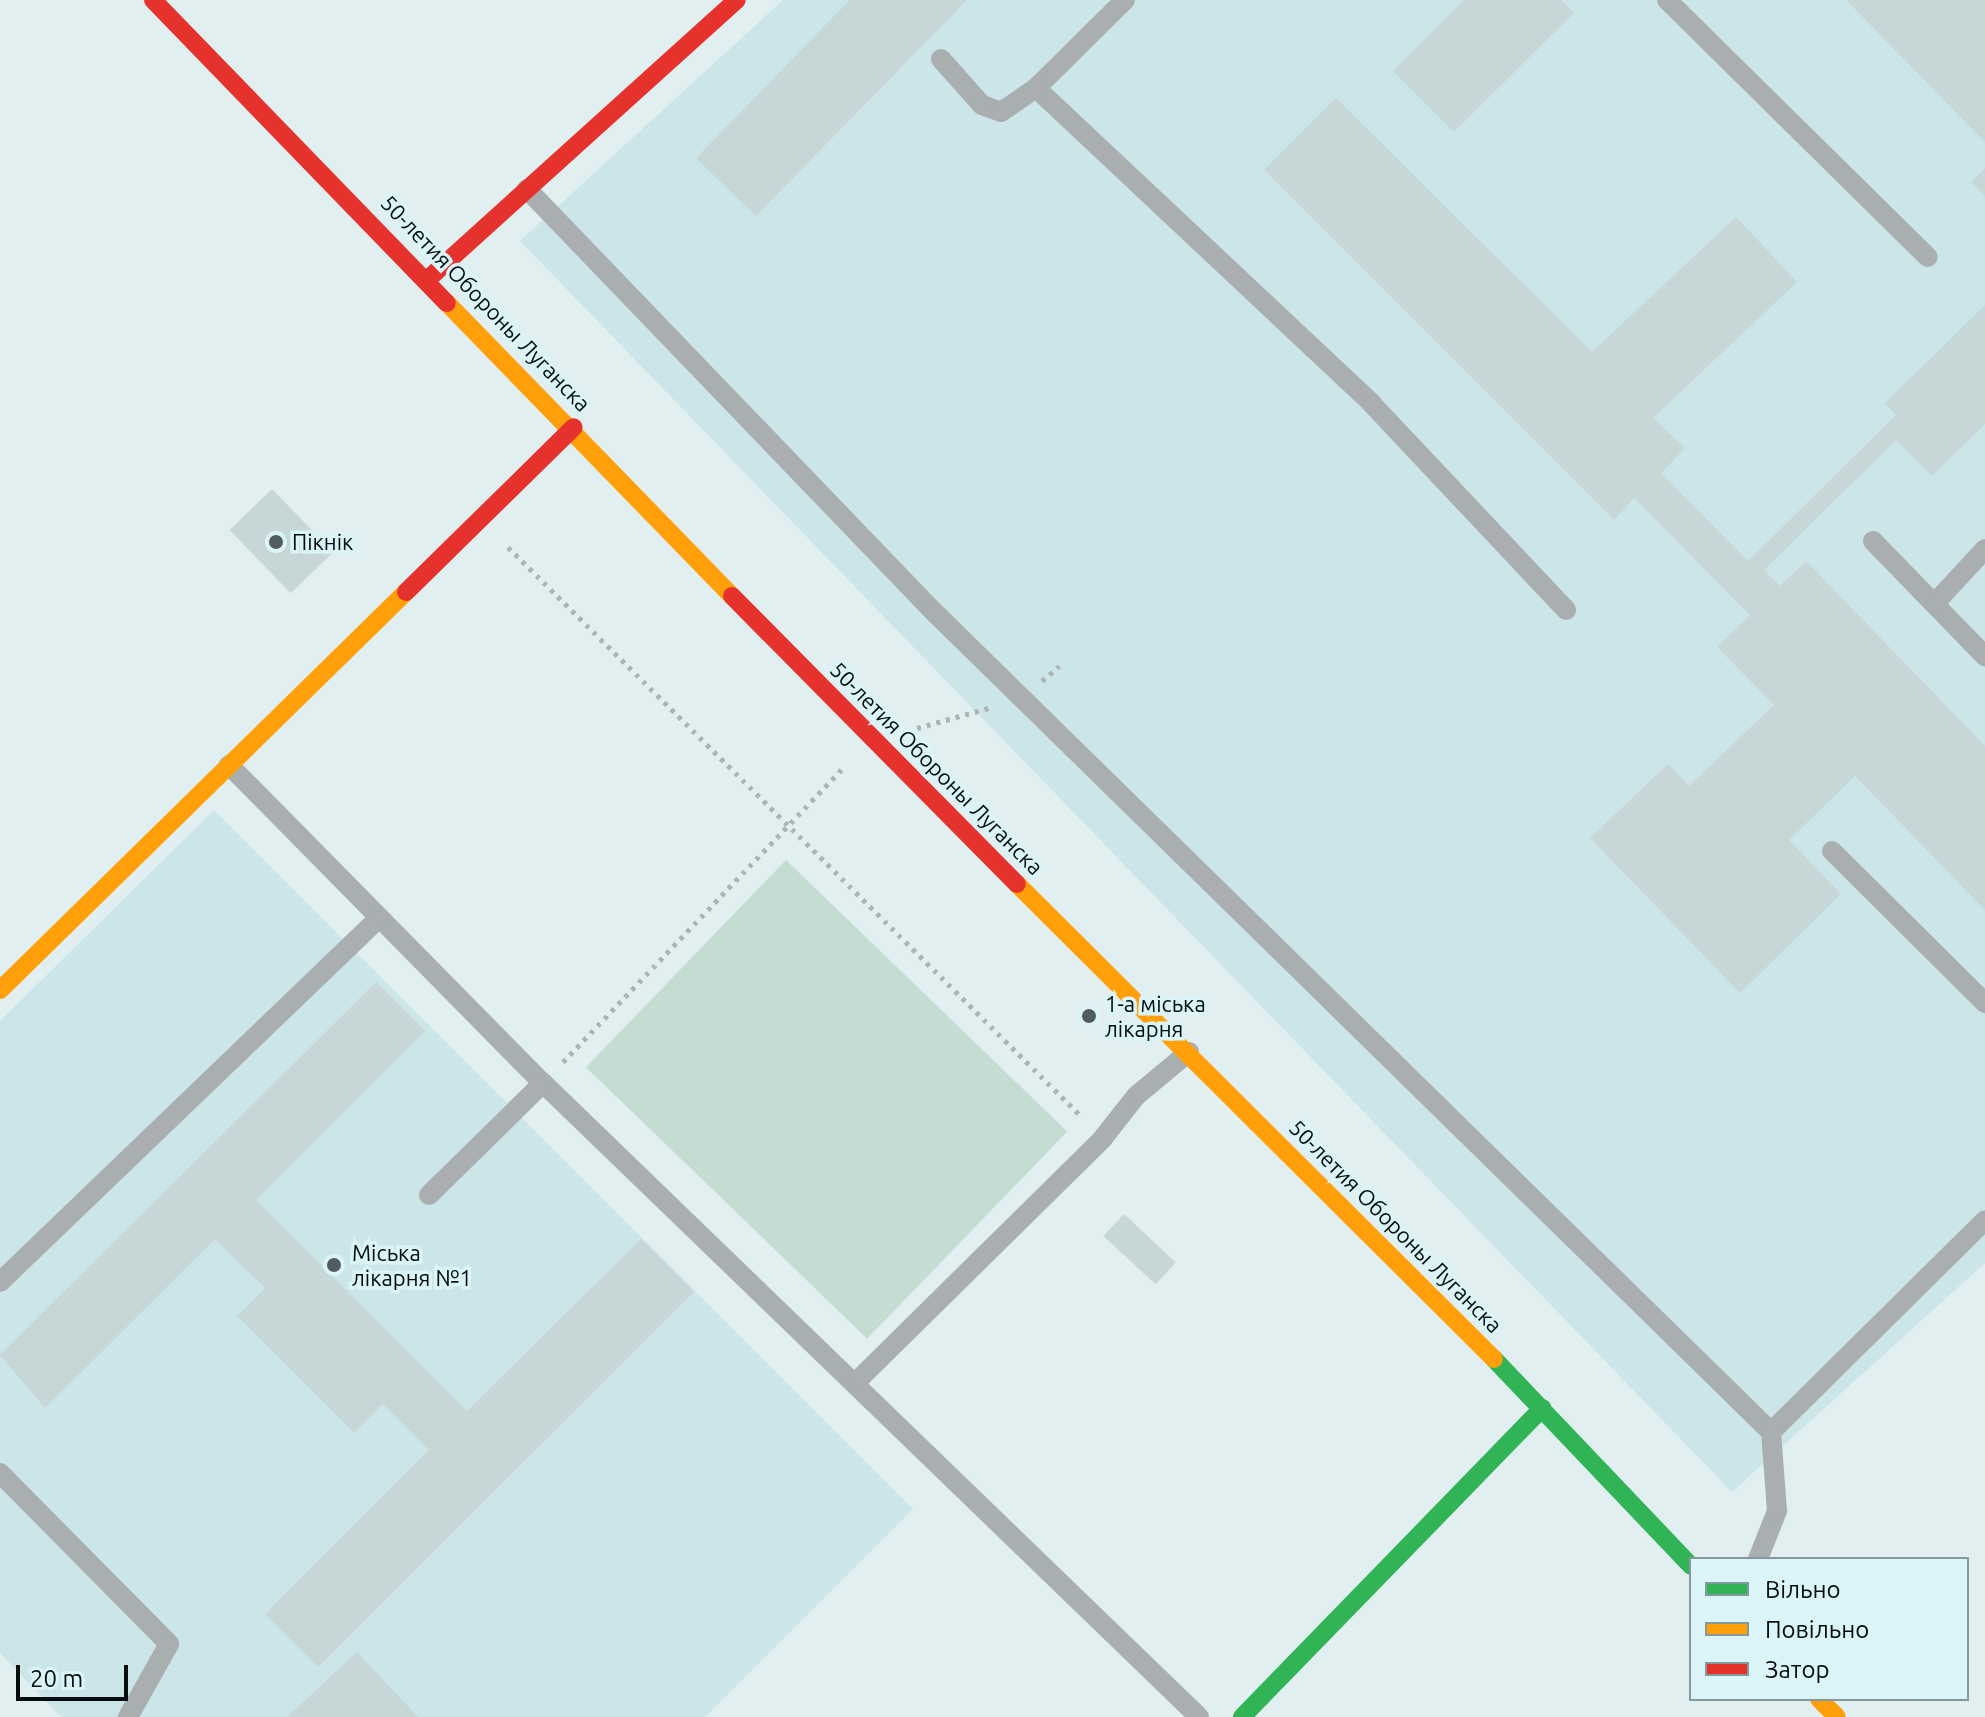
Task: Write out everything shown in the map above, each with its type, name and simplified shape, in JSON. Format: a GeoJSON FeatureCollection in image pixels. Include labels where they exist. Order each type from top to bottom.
{"type":"FeatureCollection","features":[{"type":"Feature","properties":{"kind":"main road","name":"50-летия Обороны Луганска"},"geometry":{"type":"LineString","coordinates":[[153,0],[574,427],[873,741],[1189,1052],[1543,1408],[1689,1564]]}},
{"type":"Feature","properties":{"kind":"main road"},"geometry":{"type":"LineString","coordinates":[[428,279],[737,0]]}},
{"type":"Feature","properties":{"kind":"main road"},"geometry":{"type":"LineString","coordinates":[[0,990],[574,427]]}},
{"type":"Feature","properties":{"kind":"main road"},"geometry":{"type":"LineString","coordinates":[[1242,1717],[1543,1408]]}},
{"type":"Feature","properties":{"kind":"main road"},"geometry":{"type":"LineString","coordinates":[[1821,1701],[1837,1717]]}},
{"type":"Feature","properties":{"kind":"lane"},"geometry":{"type":"LineString","coordinates":[[941,59],[982,105],[1001,112],[1036,88],[1125,0]]}},
{"type":"Feature","properties":{"kind":"lane"},"geometry":{"type":"LineString","coordinates":[[1667,0],[1928,257]]}},
{"type":"Feature","properties":{"kind":"lane"},"geometry":{"type":"LineString","coordinates":[[1036,88],[1372,404],[1566,610]]}},
{"type":"Feature","properties":{"kind":"lane"},"geometry":{"type":"LineString","coordinates":[[527,189],[1023,698],[1771,1432],[1777,1511],[1759,1557]]}},
{"type":"Feature","properties":{"kind":"lane"},"geometry":{"type":"LineString","coordinates":[[1873,541],[1985,656]]}},
{"type":"Feature","properties":{"kind":"lane"},"geometry":{"type":"LineString","coordinates":[[1934,604],[1985,549]]}},
{"type":"Feature","properties":{"kind":"lane"},"geometry":{"type":"LineString","coordinates":[[229,765],[543,1083],[857,1381],[1199,1717]]}},
{"type":"Feature","properties":{"kind":"lane"},"geometry":{"type":"LineString","coordinates":[[1832,851],[1985,1003]]}},
{"type":"Feature","properties":{"kind":"lane"},"geometry":{"type":"LineString","coordinates":[[0,1282],[378,919]]}},
{"type":"Feature","properties":{"kind":"lane"},"geometry":{"type":"LineString","coordinates":[[857,1381],[1103,1138],[1136,1096],[1189,1052]]}},
{"type":"Feature","properties":{"kind":"lane"},"geometry":{"type":"LineString","coordinates":[[429,1195],[543,1083]]}},
{"type":"Feature","properties":{"kind":"lane"},"geometry":{"type":"LineString","coordinates":[[1771,1432],[1985,1220]]}},
{"type":"Feature","properties":{"kind":"lane"},"geometry":{"type":"LineString","coordinates":[[0,1473],[169,1644],[128,1717]]}},
{"type":"Feature","properties":{"kind":"path"},"geometry":{"type":"LineString","coordinates":[[479,518],[783,826],[1103,1138]]}},
{"type":"Feature","properties":{"kind":"path"},"geometry":{"type":"LineString","coordinates":[[543,1083],[783,826],[873,741],[1023,698],[1059,666]]}},
{"type":"Feature","properties":{"kind":"shaded area"},"geometry":{"type":"Polygon","coordinates":[[[783,0],[1985,0],[1985,1263],[1732,1492],[520,241],[783,0]]]}},
{"type":"Feature","properties":{"kind":"shaded area","name":"Міська лікарня №1"},"geometry":{"type":"Polygon","coordinates":[[[214,810],[913,1509],[705,1717],[61,1717],[0,1653],[0,1021],[214,810]]]}},
{"type":"Feature","properties":{"kind":"green space"},"geometry":{"type":"Polygon","coordinates":[[[786,860],[1067,1132],[867,1339],[586,1067],[786,860]]]}},
{"type":"Feature","properties":{"kind":"building"},"geometry":{"type":"Polygon","coordinates":[[[850,0],[967,0],[756,216],[696,158],[850,0]]]}},
{"type":"Feature","properties":{"kind":"building"},"geometry":{"type":"Polygon","coordinates":[[[1464,0],[1561,0],[1574,13],[1454,132],[1393,71],[1464,0]]]}},
{"type":"Feature","properties":{"kind":"building"},"geometry":{"type":"Polygon","coordinates":[[[1846,0],[1985,0],[1985,142],[1846,0]]]}},
{"type":"Feature","properties":{"kind":"building"},"geometry":{"type":"Polygon","coordinates":[[[1336,98],[1592,352],[1736,217],[1797,282],[1653,418],[1685,448],[1661,473],[1748,561],[1896,415],[1885,403],[1985,305],[1985,424],[1932,476],[1896,440],[1764,570],[1780,586],[1806,561],[1985,746],[1985,910],[1855,776],[1789,840],[1841,894],[1740,993],[1590,838],[1668,764],[1689,786],[1774,705],[1717,647],[1750,615],[1634,498],[1614,520],[1264,170],[1336,98]]]}},
{"type":"Feature","properties":{"kind":"building"},"geometry":{"type":"Polygon","coordinates":[[[1985,168],[1985,196],[1971,182],[1985,168]]]}},
{"type":"Feature","properties":{"kind":"building"},"geometry":{"type":"Polygon","coordinates":[[[272,489],[333,552],[291,593],[230,530],[272,489]]]}},
{"type":"Feature","properties":{"kind":"building"},"geometry":{"type":"Polygon","coordinates":[[[376,982],[425,1031],[256,1200],[467,1411],[641,1239],[694,1292],[318,1667],[265,1614],[429,1450],[383,1404],[354,1433],[237,1316],[265,1288],[215,1239],[45,1408],[0,1355],[376,982]]]}},
{"type":"Feature","properties":{"kind":"building"},"geometry":{"type":"Polygon","coordinates":[[[1124,1214],[1176,1262],[1155,1284],[1104,1236],[1124,1214]]]}},
{"type":"Feature","properties":{"kind":"building"},"geometry":{"type":"Polygon","coordinates":[[[357,1652],[418,1717],[287,1717],[357,1652]]]}},
{"type":"Feature","properties":{"kind":"traffic: fast"},"geometry":{"type":"LineString","coordinates":[[1494,1359],[1689,1564]]}},
{"type":"Feature","properties":{"kind":"traffic: fast"},"geometry":{"type":"LineString","coordinates":[[1242,1717],[1543,1408]]}},
{"type":"Feature","properties":{"kind":"traffic: slow"},"geometry":{"type":"LineString","coordinates":[[447,303],[732,596]]}},
{"type":"Feature","properties":{"kind":"traffic: slow"},"geometry":{"type":"LineString","coordinates":[[0,990],[406,592]]}},
{"type":"Feature","properties":{"kind":"traffic: slow"},"geometry":{"type":"LineString","coordinates":[[1017,884],[1494,1359]]}},
{"type":"Feature","properties":{"kind":"traffic: slow"},"geometry":{"type":"LineString","coordinates":[[1821,1701],[1837,1717]]}},
{"type":"Feature","properties":{"kind":"traffic: jam"},"geometry":{"type":"LineString","coordinates":[[153,0],[447,303]]}},
{"type":"Feature","properties":{"kind":"traffic: jam"},"geometry":{"type":"LineString","coordinates":[[428,279],[737,0]]}},
{"type":"Feature","properties":{"kind":"traffic: jam"},"geometry":{"type":"LineString","coordinates":[[406,592],[574,427]]}},
{"type":"Feature","properties":{"kind":"traffic: jam"},"geometry":{"type":"LineString","coordinates":[[732,596],[1017,884]]}},
{"type":"Feature","properties":{"kind":"place","name":"Пікнік"},"geometry":{"type":"Point","coordinates":[276,542]}},
{"type":"Feature","properties":{"kind":"place","name":"1-а міська лікарня"},"geometry":{"type":"Point","coordinates":[1089,1016]}},
{"type":"Feature","properties":{"kind":"place","name":"Міська лікарня №1"},"geometry":{"type":"Point","coordinates":[334,1265]}}]}
